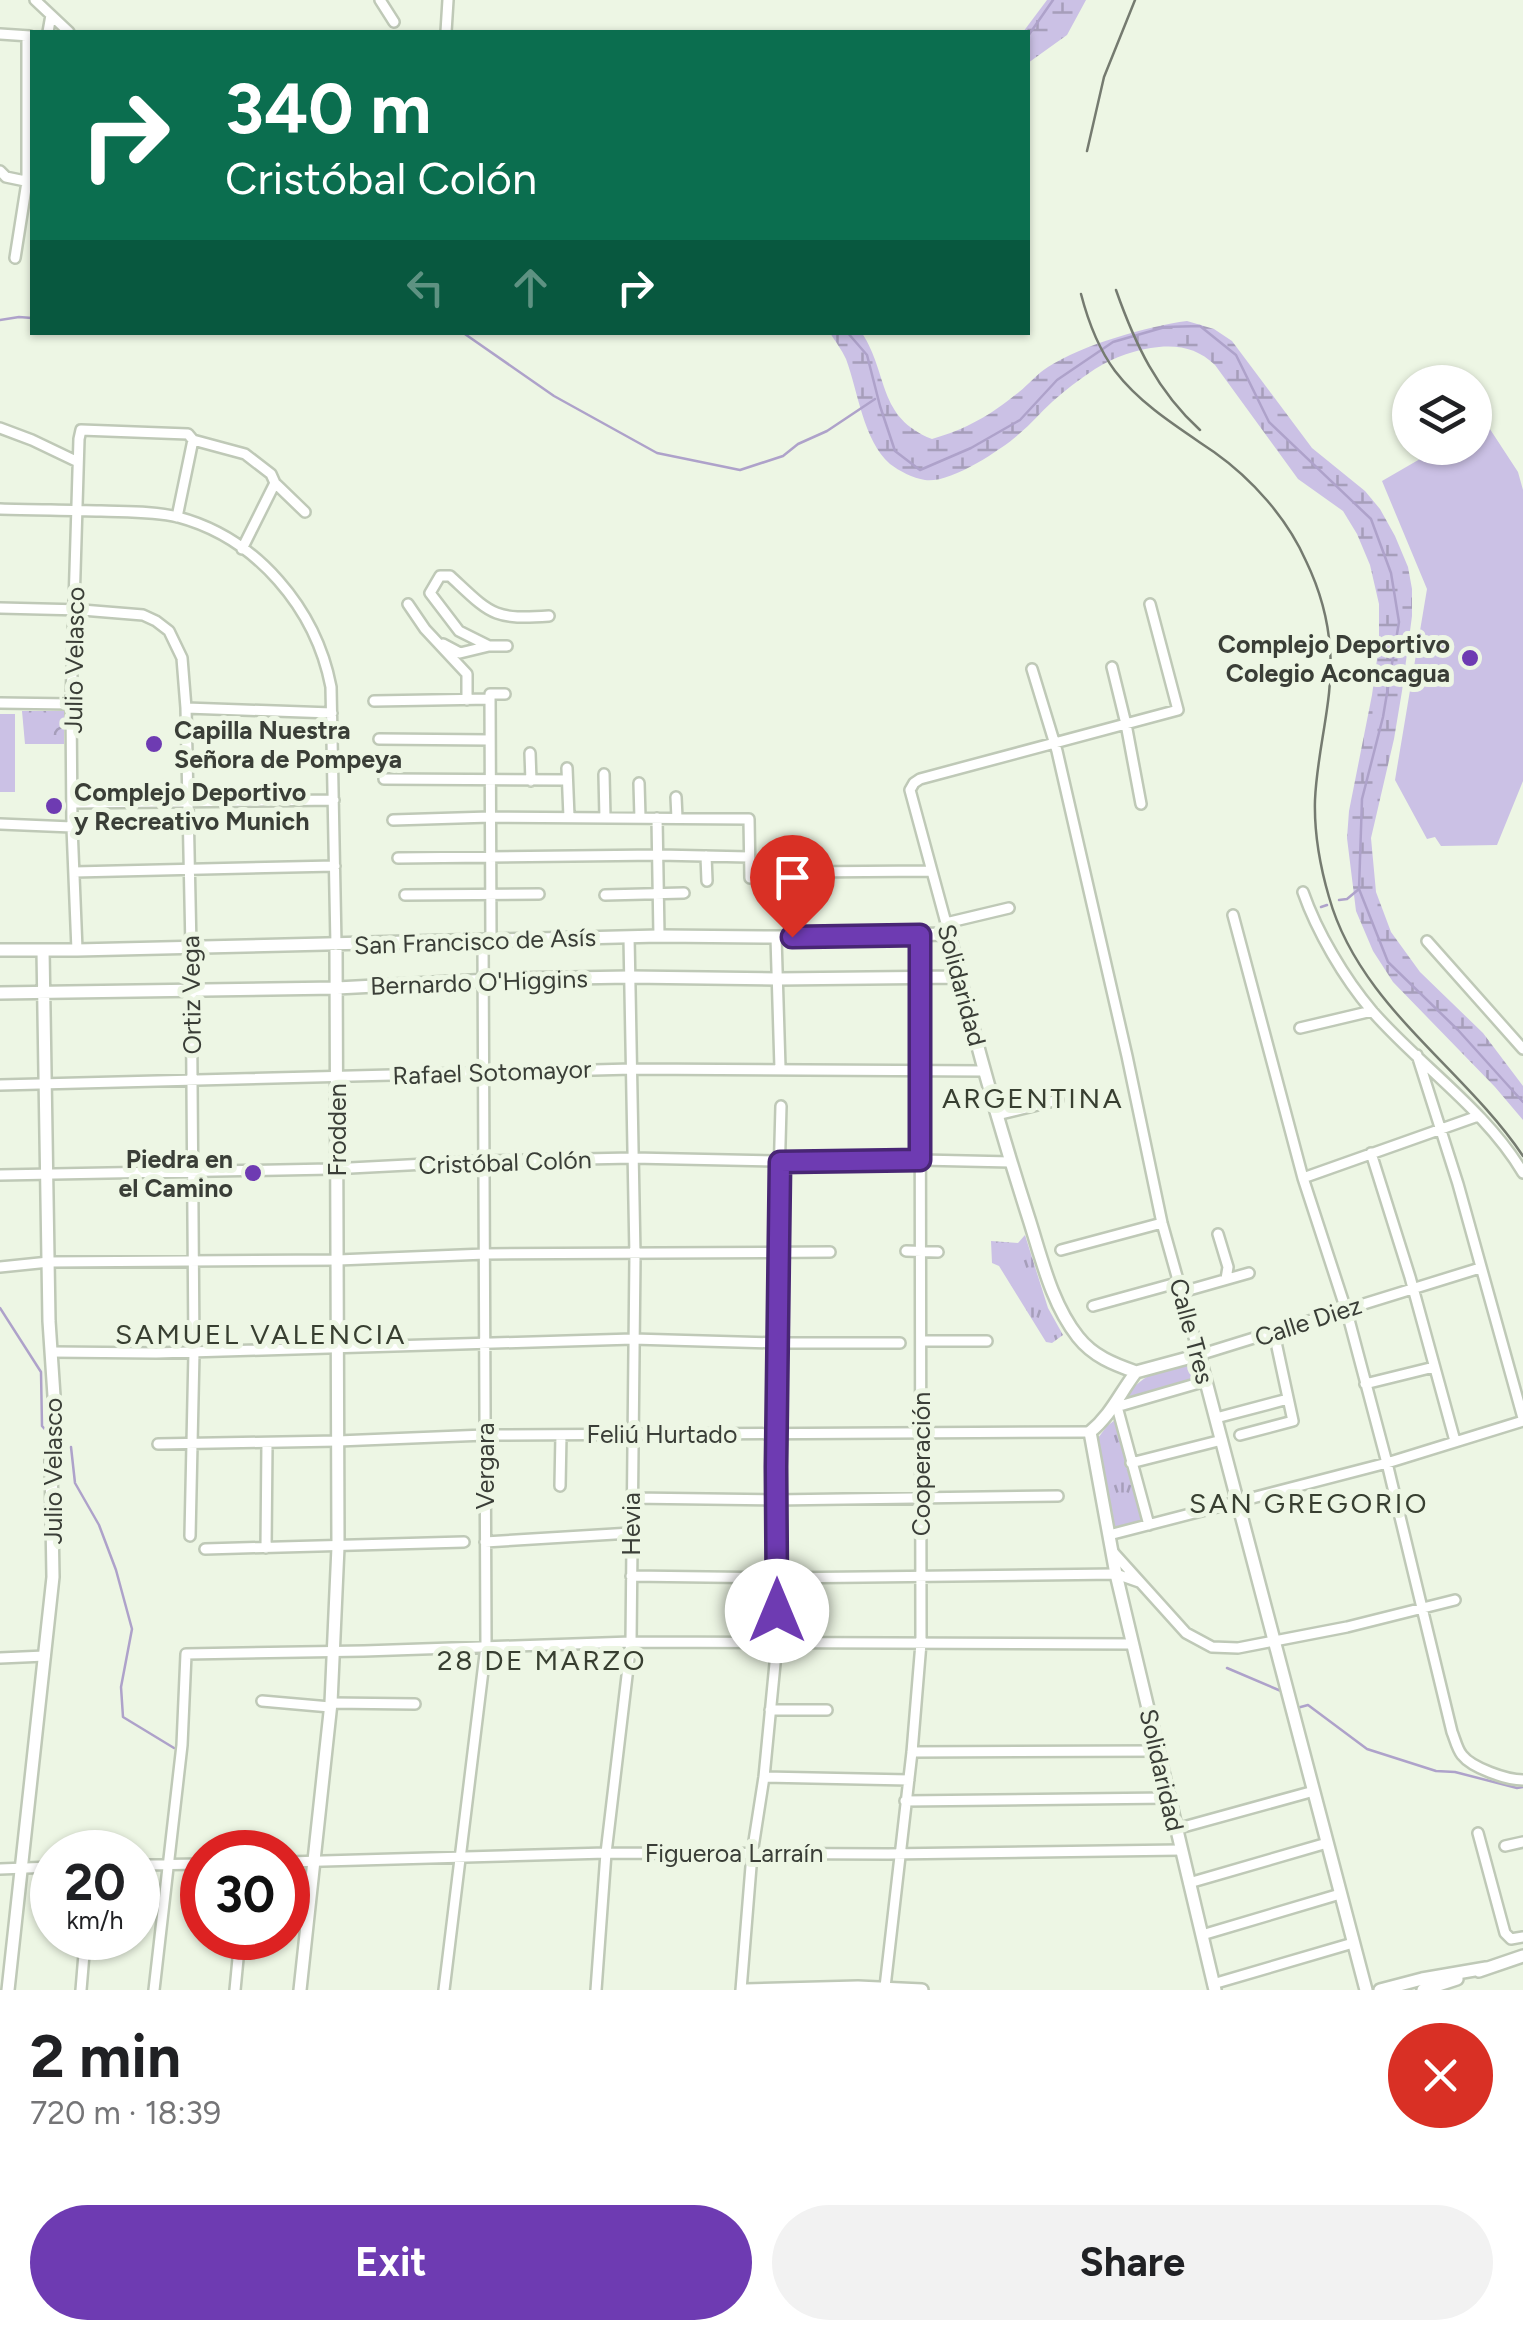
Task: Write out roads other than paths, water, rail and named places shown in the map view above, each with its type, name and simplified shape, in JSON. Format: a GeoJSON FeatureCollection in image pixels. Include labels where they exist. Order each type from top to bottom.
{"type":"FeatureCollection","features":[{"type":"Feature","properties":{"kind":"main road","name":"San Francisco de Asís"},"geometry":{"type":"LineString","coordinates":[[0,950],[659,936],[920,935],[948,928]]}},
{"type":"Feature","properties":{"kind":"main road","name":"Solidaridad"},"geometry":{"type":"LineString","coordinates":[[948,928],[997,1115],[1049,1280],[1076,1335],[1095,1354],[1136,1372]]}},
{"type":"Feature","properties":{"kind":"main road","name":"Frodden"},"geometry":{"type":"LineString","coordinates":[[300,1990],[335,1652],[336,945]]}},
{"type":"Feature","properties":{"kind":"main road","name":"Julio Velasco"},"geometry":{"type":"LineString","coordinates":[[8,1990],[53,1577],[51,1460],[56,1426],[48,1262],[43,950]]}},
{"type":"Feature","properties":{"kind":"main road","name":"Bernardo O'Higgins"},"geometry":{"type":"LineString","coordinates":[[0,993],[337,988],[630,977],[959,977]]}},
{"type":"Feature","properties":{"kind":"main road","name":"Calle Diez"},"geometry":{"type":"LineString","coordinates":[[1136,1372],[1199,1354]]}},
{"type":"Feature","properties":{"kind":"main road","name":"Calle Tres"},"geometry":{"type":"LineString","coordinates":[[1199,1354],[1366,1990]]}},
{"type":"Feature","properties":{"kind":"main road"},"geometry":{"type":"LineString","coordinates":[[1090,1432],[1104,1421],[1136,1372]]}},
{"type":"Feature","properties":{"kind":"main road","name":"Solidaridad"},"geometry":{"type":"LineString","coordinates":[[1090,1432],[1116,1574],[1214,1987]]}},
{"type":"Feature","properties":{"kind":"main road"},"geometry":{"type":"LineString","coordinates":[[1423,1990],[1523,1956]]}},
{"type":"Feature","properties":{"kind":"main road"},"geometry":{"type":"LineString","coordinates":[[1380,1990],[1486,1968]]}},
{"type":"Feature","properties":{"kind":"main road"},"geometry":{"type":"LineString","coordinates":[[799,1987],[819,1990]]}},
{"type":"Feature","properties":{"kind":"main road"},"geometry":{"type":"LineString","coordinates":[[744,1990],[922,1990]]}},
{"type":"Feature","properties":{"kind":"street"},"geometry":{"type":"LineString","coordinates":[[35,0],[67,30]]}},
{"type":"Feature","properties":{"kind":"street"},"geometry":{"type":"LineString","coordinates":[[380,0],[394,22]]}},
{"type":"Feature","properties":{"kind":"street"},"geometry":{"type":"LineString","coordinates":[[446,30],[448,0]]}},
{"type":"Feature","properties":{"kind":"street"},"geometry":{"type":"LineString","coordinates":[[48,30],[51,15]]}},
{"type":"Feature","properties":{"kind":"street"},"geometry":{"type":"LineString","coordinates":[[0,34],[30,36],[30,182],[16,258]]}},
{"type":"Feature","properties":{"kind":"street"},"geometry":{"type":"LineString","coordinates":[[0,171],[6,177],[30,182]]}},
{"type":"Feature","properties":{"kind":"street"},"geometry":{"type":"LineString","coordinates":[[0,428],[78,462]]}},
{"type":"Feature","properties":{"kind":"street","name":"Julio Velasco"},"geometry":{"type":"LineString","coordinates":[[77,950],[71,704],[81,430],[188,434],[193,440]]}},
{"type":"Feature","properties":{"kind":"street"},"geometry":{"type":"LineString","coordinates":[[177,517],[193,440],[245,454],[271,474],[275,483],[305,512]]}},
{"type":"Feature","properties":{"kind":"street"},"geometry":{"type":"LineString","coordinates":[[242,549],[275,483]]}},
{"type":"Feature","properties":{"kind":"street","name":"Frodden"},"geometry":{"type":"LineString","coordinates":[[0,510],[141,512],[177,517],[242,549],[286,588],[304,616],[328,672],[336,945]]}},
{"type":"Feature","properties":{"kind":"street"},"geometry":{"type":"LineString","coordinates":[[490,646],[459,631],[430,592],[440,576],[450,576],[486,610],[512,618],[549,616]]}},
{"type":"Feature","properties":{"kind":"street"},"geometry":{"type":"LineString","coordinates":[[408,604],[466,674],[467,700]]}},
{"type":"Feature","properties":{"kind":"street"},"geometry":{"type":"LineString","coordinates":[[1054,742],[1178,710],[1150,604]]}},
{"type":"Feature","properties":{"kind":"street","name":"Ortiz Vega"},"geometry":{"type":"LineString","coordinates":[[0,608],[143,615],[168,631],[182,658],[190,868],[194,1263],[190,1536]]}},
{"type":"Feature","properties":{"kind":"street"},"geometry":{"type":"LineString","coordinates":[[436,641],[460,652],[506,646]]}},
{"type":"Feature","properties":{"kind":"street"},"geometry":{"type":"LineString","coordinates":[[1112,667],[1141,804]]}},
{"type":"Feature","properties":{"kind":"street","name":"Calle Tres"},"geometry":{"type":"LineString","coordinates":[[1032,669],[1089,885],[1162,1222],[1199,1354]]}},
{"type":"Feature","properties":{"kind":"street"},"geometry":{"type":"LineString","coordinates":[[374,702],[467,700],[505,694]]}},
{"type":"Feature","properties":{"kind":"street","name":"Vergara"},"geometry":{"type":"LineString","coordinates":[[444,1990],[486,1646],[482,1071],[483,980],[490,893],[490,697]]}},
{"type":"Feature","properties":{"kind":"street"},"geometry":{"type":"LineString","coordinates":[[0,703],[71,704]]}},
{"type":"Feature","properties":{"kind":"street"},"geometry":{"type":"LineString","coordinates":[[186,708],[332,712]]}},
{"type":"Feature","properties":{"kind":"street"},"geometry":{"type":"LineString","coordinates":[[380,740],[490,740]]}},
{"type":"Feature","properties":{"kind":"street","name":"Solidaridad"},"geometry":{"type":"LineString","coordinates":[[948,928],[910,790],[920,778],[1054,742]]}},
{"type":"Feature","properties":{"kind":"street"},"geometry":{"type":"LineString","coordinates":[[530,753],[531,780]]}},
{"type":"Feature","properties":{"kind":"street"},"geometry":{"type":"LineString","coordinates":[[567,768],[569,818]]}},
{"type":"Feature","properties":{"kind":"street"},"geometry":{"type":"LineString","coordinates":[[604,774],[605,818]]}},
{"type":"Feature","properties":{"kind":"street"},"geometry":{"type":"LineString","coordinates":[[384,780],[567,780]]}},
{"type":"Feature","properties":{"kind":"street"},"geometry":{"type":"LineString","coordinates":[[640,783],[640,818]]}},
{"type":"Feature","properties":{"kind":"street"},"geometry":{"type":"LineString","coordinates":[[676,797],[676,818]]}},
{"type":"Feature","properties":{"kind":"street"},"geometry":{"type":"LineString","coordinates":[[72,804],[334,800]]}},
{"type":"Feature","properties":{"kind":"street"},"geometry":{"type":"LineString","coordinates":[[658,818],[659,936]]}},
{"type":"Feature","properties":{"kind":"street"},"geometry":{"type":"LineString","coordinates":[[393,820],[749,819],[750,878]]}},
{"type":"Feature","properties":{"kind":"street"},"geometry":{"type":"LineString","coordinates":[[0,824],[72,827]]}},
{"type":"Feature","properties":{"kind":"street"},"geometry":{"type":"LineString","coordinates":[[706,856],[707,881]]}},
{"type":"Feature","properties":{"kind":"street"},"geometry":{"type":"LineString","coordinates":[[398,858],[749,856]]}},
{"type":"Feature","properties":{"kind":"street"},"geometry":{"type":"LineString","coordinates":[[74,872],[335,866]]}},
{"type":"Feature","properties":{"kind":"street"},"geometry":{"type":"LineString","coordinates":[[792,937],[794,874],[932,871]]}},
{"type":"Feature","properties":{"kind":"street"},"geometry":{"type":"LineString","coordinates":[[1303,892],[1312,918],[1372,1011],[1478,1116],[1523,1173]]}},
{"type":"Feature","properties":{"kind":"street"},"geometry":{"type":"LineString","coordinates":[[605,895],[684,893]]}},
{"type":"Feature","properties":{"kind":"street"},"geometry":{"type":"LineString","coordinates":[[405,895],[539,894]]}},
{"type":"Feature","properties":{"kind":"street"},"geometry":{"type":"LineString","coordinates":[[948,928],[1009,908]]}},
{"type":"Feature","properties":{"kind":"street"},"geometry":{"type":"LineString","coordinates":[[1232,915],[1302,1178],[1345,1309],[1452,1732],[1462,1756],[1472,1764],[1503,1777],[1523,1780]]}},
{"type":"Feature","properties":{"kind":"street","name":"Cooperación"},"geometry":{"type":"LineString","coordinates":[[886,1988],[921,1643],[920,935]]}},
{"type":"Feature","properties":{"kind":"street","name":"Hevia"},"geometry":{"type":"LineString","coordinates":[[596,1990],[606,1852],[631,1642],[635,1254],[629,937]]}},
{"type":"Feature","properties":{"kind":"street"},"geometry":{"type":"LineString","coordinates":[[776,937],[780,1068]]}},
{"type":"Feature","properties":{"kind":"street"},"geometry":{"type":"LineString","coordinates":[[1427,941],[1523,1048]]}},
{"type":"Feature","properties":{"kind":"street"},"geometry":{"type":"LineString","coordinates":[[1300,1028],[1372,1011]]}},
{"type":"Feature","properties":{"kind":"street"},"geometry":{"type":"LineString","coordinates":[[1109,1535],[1386,1464],[1523,1420],[1417,1055]]}},
{"type":"Feature","properties":{"kind":"street","name":"Rafael Sotomayor"},"geometry":{"type":"LineString","coordinates":[[0,1084],[632,1068],[985,1071]]}},
{"type":"Feature","properties":{"kind":"street"},"geometry":{"type":"LineString","coordinates":[[997,1115],[1058,1100]]}},
{"type":"Feature","properties":{"kind":"street"},"geometry":{"type":"LineString","coordinates":[[744,1990],[752,1854],[777,1643],[776,1343],[782,1106]]}},
{"type":"Feature","properties":{"kind":"street"},"geometry":{"type":"LineString","coordinates":[[1302,1178],[1478,1116]]}},
{"type":"Feature","properties":{"kind":"street"},"geometry":{"type":"LineString","coordinates":[[1372,1153],[1455,1441]]}},
{"type":"Feature","properties":{"kind":"street","name":"Cristóbal Colón"},"geometry":{"type":"LineString","coordinates":[[0,1174],[338,1169],[633,1158],[1011,1162]]}},
{"type":"Feature","properties":{"kind":"street"},"geometry":{"type":"LineString","coordinates":[[1062,1250],[1162,1222]]}},
{"type":"Feature","properties":{"kind":"street"},"geometry":{"type":"LineString","coordinates":[[1218,1234],[1228,1267],[1226,1279]]}},
{"type":"Feature","properties":{"kind":"street"},"geometry":{"type":"LineString","coordinates":[[906,1251],[938,1252]]}},
{"type":"Feature","properties":{"kind":"street"},"geometry":{"type":"LineString","coordinates":[[0,1267],[48,1262],[194,1263],[485,1254],[830,1252]]}},
{"type":"Feature","properties":{"kind":"street","name":"Calle Diez"},"geometry":{"type":"LineString","coordinates":[[1199,1354],[1480,1268]]}},
{"type":"Feature","properties":{"kind":"street"},"geometry":{"type":"LineString","coordinates":[[1093,1306],[1249,1273]]}},
{"type":"Feature","properties":{"kind":"street"},"geometry":{"type":"LineString","coordinates":[[1240,1434],[1293,1420],[1274,1333]]}},
{"type":"Feature","properties":{"kind":"street"},"geometry":{"type":"LineString","coordinates":[[52,1352],[194,1352],[633,1339],[900,1342]]}},
{"type":"Feature","properties":{"kind":"street"},"geometry":{"type":"LineString","coordinates":[[921,1341],[988,1341]]}},
{"type":"Feature","properties":{"kind":"street"},"geometry":{"type":"LineString","coordinates":[[1365,1384],[1434,1366]]}},
{"type":"Feature","properties":{"kind":"street"},"geometry":{"type":"LineString","coordinates":[[1116,1403],[1122,1405],[1206,1382]]}},
{"type":"Feature","properties":{"kind":"street"},"geometry":{"type":"LineString","coordinates":[[1216,1418],[1288,1399]]}},
{"type":"Feature","properties":{"kind":"street"},"geometry":{"type":"LineString","coordinates":[[1116,1403],[1149,1525]]}},
{"type":"Feature","properties":{"kind":"street","name":"Feliú Hurtado"},"geometry":{"type":"LineString","coordinates":[[158,1444],[632,1434],[1090,1432]]}},
{"type":"Feature","properties":{"kind":"street"},"geometry":{"type":"LineString","coordinates":[[560,1435],[560,1486]]}},
{"type":"Feature","properties":{"kind":"street"},"geometry":{"type":"LineString","coordinates":[[1131,1463],[1222,1440]]}},
{"type":"Feature","properties":{"kind":"street"},"geometry":{"type":"LineString","coordinates":[[266,1548],[267,1442]]}},
{"type":"Feature","properties":{"kind":"street"},"geometry":{"type":"LineString","coordinates":[[631,1498],[1058,1496]]}},
{"type":"Feature","properties":{"kind":"street"},"geometry":{"type":"LineString","coordinates":[[485,1542],[631,1533]]}},
{"type":"Feature","properties":{"kind":"street"},"geometry":{"type":"LineString","coordinates":[[205,1549],[464,1542]]}},
{"type":"Feature","properties":{"kind":"street"},"geometry":{"type":"LineString","coordinates":[[1112,1551],[1186,1633],[1202,1644],[1222,1649],[1275,1641],[1455,1600]]}},
{"type":"Feature","properties":{"kind":"street"},"geometry":{"type":"LineString","coordinates":[[631,1576],[1116,1574],[1139,1582]]}},
{"type":"Feature","properties":{"kind":"street"},"geometry":{"type":"LineString","coordinates":[[154,1990],[182,1745],[186,1654],[631,1642],[1133,1644]]}},
{"type":"Feature","properties":{"kind":"street"},"geometry":{"type":"LineString","coordinates":[[0,1658],[45,1656]]}},
{"type":"Feature","properties":{"kind":"street"},"geometry":{"type":"LineString","coordinates":[[262,1700],[331,1705],[415,1704]]}},
{"type":"Feature","properties":{"kind":"street"},"geometry":{"type":"LineString","coordinates":[[770,1710],[827,1710]]}},
{"type":"Feature","properties":{"kind":"street"},"geometry":{"type":"LineString","coordinates":[[912,1752],[1159,1751]]}},
{"type":"Feature","properties":{"kind":"street"},"geometry":{"type":"LineString","coordinates":[[764,1777],[909,1780]]}},
{"type":"Feature","properties":{"kind":"street"},"geometry":{"type":"LineString","coordinates":[[1176,1829],[1314,1791]]}},
{"type":"Feature","properties":{"kind":"street"},"geometry":{"type":"LineString","coordinates":[[905,1801],[1169,1798]]}},
{"type":"Feature","properties":{"kind":"street"},"geometry":{"type":"LineString","coordinates":[[1478,1833],[1505,1933],[1511,1939],[1523,1936]]}},
{"type":"Feature","properties":{"kind":"street"},"geometry":{"type":"LineString","coordinates":[[1505,1846],[1523,1842]]}},
{"type":"Feature","properties":{"kind":"street"},"geometry":{"type":"LineString","coordinates":[[1189,1883],[1327,1843]]}},
{"type":"Feature","properties":{"kind":"street","name":"Figueroa Larraín"},"geometry":{"type":"LineString","coordinates":[[312,1862],[606,1852],[900,1854],[1181,1850]]}},
{"type":"Feature","properties":{"kind":"street"},"geometry":{"type":"LineString","coordinates":[[160,1865],[180,1865]]}},
{"type":"Feature","properties":{"kind":"street"},"geometry":{"type":"LineString","coordinates":[[0,1868],[30,1868]]}},
{"type":"Feature","properties":{"kind":"street"},"geometry":{"type":"LineString","coordinates":[[1202,1935],[1340,1894]]}},
{"type":"Feature","properties":{"kind":"street"},"geometry":{"type":"LineString","coordinates":[[1214,1987],[1354,1944]]}},
{"type":"Feature","properties":{"kind":"street"},"geometry":{"type":"LineString","coordinates":[[81,1990],[84,1960]]}},
{"type":"Feature","properties":{"kind":"street"},"geometry":{"type":"LineString","coordinates":[[234,1990],[237,1960]]}},
{"type":"Feature","properties":{"kind":"waterway"},"geometry":{"type":"LineString","coordinates":[[1030,33],[1053,0]]}},
{"type":"Feature","properties":{"kind":"waterway"},"geometry":{"type":"LineString","coordinates":[[0,320],[30,318]]}},
{"type":"Feature","properties":{"kind":"waterway"},"geometry":{"type":"LineString","coordinates":[[850,335],[867,355],[895,451],[920,470],[971,448],[1020,420],[1057,380],[1113,342],[1165,327],[1200,326],[1236,355],[1269,422],[1371,519],[1391,573],[1399,622],[1383,717],[1362,799],[1359,889],[1388,962],[1458,1030],[1523,1102]]}},
{"type":"Feature","properties":{"kind":"waterway"},"geometry":{"type":"LineString","coordinates":[[466,335],[554,396],[657,453],[740,470],[783,456],[875,399]]}},
{"type":"Feature","properties":{"kind":"waterway"},"geometry":{"type":"LineString","coordinates":[[1339,900],[1359,889]]}},
{"type":"Feature","properties":{"kind":"waterway"},"geometry":{"type":"LineString","coordinates":[[1321,907],[1327,905]]}},
{"type":"Feature","properties":{"kind":"waterway"},"geometry":{"type":"LineString","coordinates":[[0,1308],[41,1372],[42,1426],[50,1435]]}},
{"type":"Feature","properties":{"kind":"waterway"},"geometry":{"type":"LineString","coordinates":[[71,1447],[75,1483],[99,1525],[132,1629],[121,1687],[123,1717],[174,1748]]}},
{"type":"Feature","properties":{"kind":"waterway"},"geometry":{"type":"LineString","coordinates":[[1227,1668],[1281,1691]]}},
{"type":"Feature","properties":{"kind":"waterway"},"geometry":{"type":"LineString","coordinates":[[1297,1708],[1308,1705],[1367,1749],[1436,1771],[1523,1787]]}},
{"type":"Feature","properties":{"kind":"railway"},"geometry":{"type":"LineString","coordinates":[[1087,151],[1104,77],[1135,0]]}},
{"type":"Feature","properties":{"kind":"railway"},"geometry":{"type":"LineString","coordinates":[[1116,290],[1149,366],[1171,399],[1200,430]]}},
{"type":"Feature","properties":{"kind":"railway"},"geometry":{"type":"LineString","coordinates":[[1081,294],[1099,344],[1125,383],[1161,415],[1242,474],[1279,515],[1298,545],[1319,593],[1330,649],[1330,687],[1315,812],[1318,849],[1329,897],[1343,935],[1364,971],[1523,1156]]}},
{"type":"Feature","properties":{"kind":"place","name":"Complejo Deportivo Colegio Aconcagua"},"geometry":{"type":"Point","coordinates":[1470,658]}},
{"type":"Feature","properties":{"kind":"place","name":"Capilla Nuestra Señora de Pompeya"},"geometry":{"type":"Point","coordinates":[154,744]}},
{"type":"Feature","properties":{"kind":"place","name":"Complejo Deportivo y Recreativo Munich"},"geometry":{"type":"Point","coordinates":[54,806]}},
{"type":"Feature","properties":{"kind":"place","name":"Piedra en el Camino"},"geometry":{"type":"Point","coordinates":[253,1173]}},
{"type":"Feature","properties":{"kind":"district","name":"ARGENTINA"},"geometry":{"type":"Point","coordinates":[1033,1098]}},
{"type":"Feature","properties":{"kind":"district","name":"SAMUEL VALENCIA"},"geometry":{"type":"Point","coordinates":[261,1334]}},
{"type":"Feature","properties":{"kind":"district","name":"SAN GREGORIO"},"geometry":{"type":"Point","coordinates":[1309,1503]}},
{"type":"Feature","properties":{"kind":"district","name":"28 DE MARZO"},"geometry":{"type":"Point","coordinates":[542,1660]}}]}
